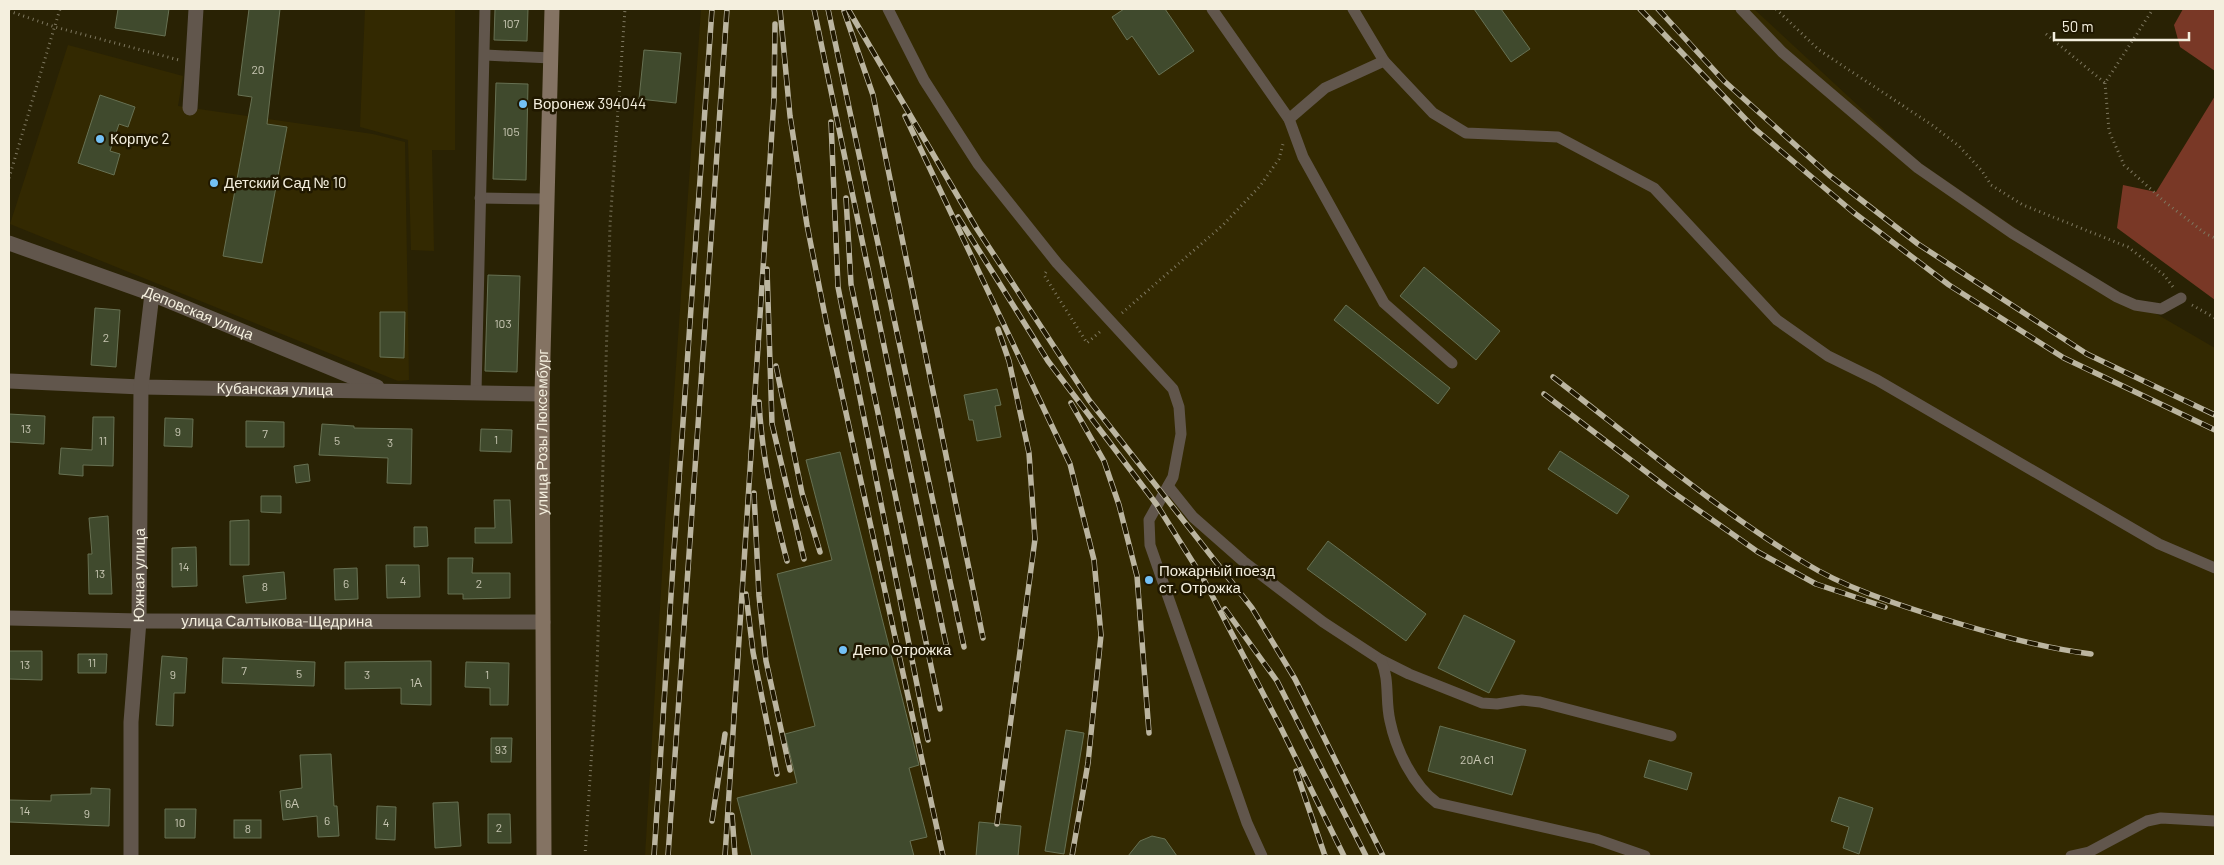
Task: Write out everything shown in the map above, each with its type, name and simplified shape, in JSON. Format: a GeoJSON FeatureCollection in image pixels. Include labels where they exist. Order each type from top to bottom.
{"type":"FeatureCollection","features":[{"type":"Feature","properties":{"kind":"street"},"geometry":{"type":"LineString","coordinates":[[190,108],[196,9]]}},
{"type":"Feature","properties":{"kind":"street","name":"улица Розы Люксембург"},"geometry":{"type":"LineString","coordinates":[[544,856],[542,394],[552,9]]}},
{"type":"Feature","properties":{"kind":"street","name":"Деповская улица"},"geometry":{"type":"LineString","coordinates":[[9,243],[152,294],[385,391]]}},
{"type":"Feature","properties":{"kind":"street","name":"Южная улица"},"geometry":{"type":"LineString","coordinates":[[131,856],[131,722],[139,621],[141,387],[152,294]]}},
{"type":"Feature","properties":{"kind":"street","name":"Кубанская улица"},"geometry":{"type":"LineString","coordinates":[[9,381],[141,387],[542,394]]}},
{"type":"Feature","properties":{"kind":"street","name":"улица Салтыкова-Щедрина"},"geometry":{"type":"LineString","coordinates":[[9,618],[139,621],[543,622]]}},
{"type":"Feature","properties":{"kind":"lane"},"geometry":{"type":"LineString","coordinates":[[476,392],[486,9]]}},
{"type":"Feature","properties":{"kind":"lane"},"geometry":{"type":"LineString","coordinates":[[888,9],[924,80],[978,164],[1057,263],[1173,389],[1179,407],[1181,434],[1174,477],[1148,520],[1150,545],[1247,823],[1262,856]]}},
{"type":"Feature","properties":{"kind":"lane"},"geometry":{"type":"LineString","coordinates":[[1212,9],[1289,120],[1303,157],[1384,303],[1452,363]]}},
{"type":"Feature","properties":{"kind":"lane"},"geometry":{"type":"LineString","coordinates":[[1354,9],[1384,61],[1433,113],[1466,132],[1558,137],[1654,188],[1778,320],[1828,356],[1877,380],[2159,544],[2215,568]]}},
{"type":"Feature","properties":{"kind":"lane"},"geometry":{"type":"LineString","coordinates":[[1741,9],[1782,52],[1918,168],[2012,234],[2117,297],[2135,305],[2161,309],[2181,298]]}},
{"type":"Feature","properties":{"kind":"lane"},"geometry":{"type":"LineString","coordinates":[[485,55],[551,58]]}},
{"type":"Feature","properties":{"kind":"lane"},"geometry":{"type":"LineString","coordinates":[[1289,120],[1325,88],[1384,61]]}},
{"type":"Feature","properties":{"kind":"lane"},"geometry":{"type":"LineString","coordinates":[[480,198],[547,199]]}},
{"type":"Feature","properties":{"kind":"lane"},"geometry":{"type":"LineString","coordinates":[[1168,486],[1193,517],[1243,561],[1323,622],[1381,660],[1409,674],[1482,703],[1497,704],[1522,700],[1540,702],[1671,736]]}},
{"type":"Feature","properties":{"kind":"lane"},"geometry":{"type":"LineString","coordinates":[[1381,660],[1387,679],[1390,720],[1398,744],[1418,784],[1433,800],[1444,806],[1596,839],[1644,856]]}},
{"type":"Feature","properties":{"kind":"lane"},"geometry":{"type":"LineString","coordinates":[[2071,856],[2089,852],[2147,821],[2161,818],[2215,821]]}},
{"type":"Feature","properties":{"kind":"path"},"geometry":{"type":"LineString","coordinates":[[9,178],[60,9]]}},
{"type":"Feature","properties":{"kind":"path"},"geometry":{"type":"LineString","coordinates":[[586,856],[597,670],[610,225],[625,9]]}},
{"type":"Feature","properties":{"kind":"path"},"geometry":{"type":"LineString","coordinates":[[1776,9],[1819,50],[1959,146],[1982,171],[1991,185],[2023,205],[2128,247],[2164,275],[2181,298],[2215,318]]}},
{"type":"Feature","properties":{"kind":"path"},"geometry":{"type":"LineString","coordinates":[[2153,9],[2105,83],[2109,131],[2124,165],[2165,202],[2206,234],[2215,238]]}},
{"type":"Feature","properties":{"kind":"path"},"geometry":{"type":"LineString","coordinates":[[9,11],[54,27],[193,64]]}},
{"type":"Feature","properties":{"kind":"path"},"geometry":{"type":"LineString","coordinates":[[2046,34],[2105,83]]}},
{"type":"Feature","properties":{"kind":"path"},"geometry":{"type":"LineString","coordinates":[[1118,317],[1223,225],[1260,186],[1279,159],[1289,120]]}},
{"type":"Feature","properties":{"kind":"path"},"geometry":{"type":"LineString","coordinates":[[1044,275],[1087,343],[1102,330]]}},
{"type":"Feature","properties":{"kind":"shaded area"},"geometry":{"type":"Polygon","coordinates":[[[365,9],[455,9],[455,150],[432,150],[434,251],[411,250],[408,140],[360,127],[365,9]]]}},
{"type":"Feature","properties":{"kind":"shaded area"},"geometry":{"type":"Polygon","coordinates":[[[701,9],[1754,9],[1918,161],[2055,255],[2215,348],[2215,856],[645,856],[665,524],[701,9]]]}},
{"type":"Feature","properties":{"kind":"shaded area"},"geometry":{"type":"Polygon","coordinates":[[[2183,9],[2215,9],[2215,71],[2180,47],[2174,25],[2183,9]]]}},
{"type":"Feature","properties":{"kind":"shaded area","name":"Детский Сад № 10"},"geometry":{"type":"Polygon","coordinates":[[[68,45],[183,76],[178,106],[373,134],[405,142],[409,380],[398,381],[10,224],[68,45]]]}},
{"type":"Feature","properties":{"kind":"shaded area"},"geometry":{"type":"Polygon","coordinates":[[[2215,96],[2215,300],[2117,228],[2123,185],[2156,192],[2215,96]]]}},
{"type":"Feature","properties":{"kind":"building"},"geometry":{"type":"Polygon","coordinates":[[[118,9],[169,9],[165,36],[115,28],[118,9]]]}},
{"type":"Feature","properties":{"kind":"building"},"geometry":{"type":"Polygon","coordinates":[[[249,9],[280,9],[267,124],[287,127],[262,263],[223,256],[252,97],[238,95],[249,9]]]}},
{"type":"Feature","properties":{"kind":"building"},"geometry":{"type":"Polygon","coordinates":[[[495,9],[528,9],[527,41],[494,40],[495,9]]]}},
{"type":"Feature","properties":{"kind":"building"},"geometry":{"type":"Polygon","coordinates":[[[1124,9],[1165,9],[1194,51],[1159,75],[1132,36],[1127,40],[1112,17],[1124,9]]]}},
{"type":"Feature","properties":{"kind":"building"},"geometry":{"type":"Polygon","coordinates":[[[1474,9],[1501,9],[1530,49],[1511,62],[1474,9]]]}},
{"type":"Feature","properties":{"kind":"building"},"geometry":{"type":"Polygon","coordinates":[[[644,50],[681,53],[676,103],[639,99],[644,50]]]}},
{"type":"Feature","properties":{"kind":"building"},"geometry":{"type":"Polygon","coordinates":[[[496,83],[528,84],[526,180],[493,179],[496,83]]]}},
{"type":"Feature","properties":{"kind":"building","name":"Корпус 2"},"geometry":{"type":"Polygon","coordinates":[[[100,95],[135,107],[128,127],[119,124],[110,151],[120,154],[114,175],[78,163],[100,95]]]}},
{"type":"Feature","properties":{"kind":"building"},"geometry":{"type":"Polygon","coordinates":[[[1424,267],[1500,331],[1476,360],[1400,296],[1424,267]]]}},
{"type":"Feature","properties":{"kind":"building"},"geometry":{"type":"Polygon","coordinates":[[[488,275],[520,276],[517,372],[485,371],[488,275]]]}},
{"type":"Feature","properties":{"kind":"building"},"geometry":{"type":"Polygon","coordinates":[[[1346,305],[1450,388],[1438,404],[1334,320],[1346,305]]]}},
{"type":"Feature","properties":{"kind":"building"},"geometry":{"type":"Polygon","coordinates":[[[95,308],[120,310],[116,367],[91,365],[95,308]]]}},
{"type":"Feature","properties":{"kind":"building"},"geometry":{"type":"Polygon","coordinates":[[[380,312],[405,312],[404,358],[380,357],[380,312]]]}},
{"type":"Feature","properties":{"kind":"building"},"geometry":{"type":"Polygon","coordinates":[[[997,389],[1001,405],[995,406],[1001,437],[977,441],[973,420],[969,420],[964,395],[997,389]]]}},
{"type":"Feature","properties":{"kind":"building"},"geometry":{"type":"Polygon","coordinates":[[[9,414],[45,416],[44,444],[9,442],[9,414]]]}},
{"type":"Feature","properties":{"kind":"building"},"geometry":{"type":"Polygon","coordinates":[[[93,417],[114,417],[113,466],[83,465],[83,476],[59,474],[61,448],[92,450],[93,417]]]}},
{"type":"Feature","properties":{"kind":"building"},"geometry":{"type":"Polygon","coordinates":[[[165,418],[193,419],[192,447],[164,446],[165,418]]]}},
{"type":"Feature","properties":{"kind":"building"},"geometry":{"type":"Polygon","coordinates":[[[246,421],[284,422],[284,447],[246,447],[246,421]]]}},
{"type":"Feature","properties":{"kind":"building"},"geometry":{"type":"Polygon","coordinates":[[[322,424],[354,426],[354,428],[412,429],[411,484],[387,483],[388,458],[319,455],[322,424]]]}},
{"type":"Feature","properties":{"kind":"building"},"geometry":{"type":"Polygon","coordinates":[[[481,429],[512,430],[511,452],[480,451],[481,429]]]}},
{"type":"Feature","properties":{"kind":"building"},"geometry":{"type":"Polygon","coordinates":[[[1560,451],[1629,496],[1617,514],[1548,469],[1560,451]]]}},
{"type":"Feature","properties":{"kind":"building","name":"Депо Отрожка"},"geometry":{"type":"Polygon","coordinates":[[[840,452],[919,765],[909,768],[927,837],[910,841],[914,856],[752,856],[737,798],[797,783],[785,734],[815,726],[777,574],[832,560],[806,460],[840,452]]]}},
{"type":"Feature","properties":{"kind":"building"},"geometry":{"type":"Polygon","coordinates":[[[308,464],[310,481],[296,483],[294,466],[308,464]]]}},
{"type":"Feature","properties":{"kind":"building"},"geometry":{"type":"Polygon","coordinates":[[[261,496],[281,496],[281,513],[261,512],[261,496]]]}},
{"type":"Feature","properties":{"kind":"building"},"geometry":{"type":"Polygon","coordinates":[[[494,500],[510,500],[512,543],[475,543],[475,528],[495,528],[494,500]]]}},
{"type":"Feature","properties":{"kind":"building"},"geometry":{"type":"Polygon","coordinates":[[[108,516],[112,594],[89,594],[88,554],[92,554],[89,518],[108,516]]]}},
{"type":"Feature","properties":{"kind":"building"},"geometry":{"type":"Polygon","coordinates":[[[249,520],[249,565],[230,565],[230,521],[249,520]]]}},
{"type":"Feature","properties":{"kind":"building"},"geometry":{"type":"Polygon","coordinates":[[[414,527],[427,527],[428,546],[414,547],[414,527]]]}},
{"type":"Feature","properties":{"kind":"building"},"geometry":{"type":"Polygon","coordinates":[[[1328,541],[1426,614],[1406,641],[1307,569],[1328,541]]]}},
{"type":"Feature","properties":{"kind":"building"},"geometry":{"type":"Polygon","coordinates":[[[196,547],[197,586],[172,587],[172,548],[196,547]]]}},
{"type":"Feature","properties":{"kind":"building"},"geometry":{"type":"Polygon","coordinates":[[[448,558],[473,558],[472,573],[510,573],[510,598],[463,599],[463,594],[448,594],[448,558]]]}},
{"type":"Feature","properties":{"kind":"building"},"geometry":{"type":"Polygon","coordinates":[[[386,565],[419,565],[420,597],[387,598],[386,565]]]}},
{"type":"Feature","properties":{"kind":"building"},"geometry":{"type":"Polygon","coordinates":[[[357,568],[358,599],[335,600],[334,569],[357,568]]]}},
{"type":"Feature","properties":{"kind":"building"},"geometry":{"type":"Polygon","coordinates":[[[284,572],[286,599],[246,603],[243,576],[284,572]]]}},
{"type":"Feature","properties":{"kind":"building"},"geometry":{"type":"Polygon","coordinates":[[[1464,615],[1515,641],[1489,693],[1438,668],[1464,615]]]}},
{"type":"Feature","properties":{"kind":"building"},"geometry":{"type":"Polygon","coordinates":[[[9,651],[42,651],[42,680],[9,679],[9,651]]]}},
{"type":"Feature","properties":{"kind":"building"},"geometry":{"type":"Polygon","coordinates":[[[78,654],[107,654],[106,673],[78,673],[78,654]]]}},
{"type":"Feature","properties":{"kind":"building"},"geometry":{"type":"Polygon","coordinates":[[[162,656],[187,658],[185,693],[174,693],[173,726],[156,725],[162,656]]]}},
{"type":"Feature","properties":{"kind":"building"},"geometry":{"type":"Polygon","coordinates":[[[223,658],[315,662],[314,686],[222,683],[223,658]]]}},
{"type":"Feature","properties":{"kind":"building"},"geometry":{"type":"Polygon","coordinates":[[[431,661],[431,705],[401,704],[401,688],[345,689],[345,662],[431,661]]]}},
{"type":"Feature","properties":{"kind":"building"},"geometry":{"type":"Polygon","coordinates":[[[466,662],[509,663],[508,705],[490,705],[490,688],[465,687],[466,662]]]}},
{"type":"Feature","properties":{"kind":"building"},"geometry":{"type":"Polygon","coordinates":[[[1440,726],[1526,750],[1512,795],[1428,771],[1440,726]]]}},
{"type":"Feature","properties":{"kind":"building"},"geometry":{"type":"Polygon","coordinates":[[[1066,730],[1084,733],[1064,854],[1045,851],[1066,730]]]}},
{"type":"Feature","properties":{"kind":"building"},"geometry":{"type":"Polygon","coordinates":[[[491,738],[512,738],[511,762],[491,762],[491,738]]]}},
{"type":"Feature","properties":{"kind":"building"},"geometry":{"type":"Polygon","coordinates":[[[331,754],[334,806],[337,806],[339,836],[318,837],[317,816],[283,820],[280,791],[302,788],[300,755],[331,754]]]}},
{"type":"Feature","properties":{"kind":"building"},"geometry":{"type":"Polygon","coordinates":[[[1649,760],[1692,773],[1687,790],[1644,777],[1649,760]]]}},
{"type":"Feature","properties":{"kind":"building"},"geometry":{"type":"Polygon","coordinates":[[[91,788],[110,789],[109,826],[9,822],[9,800],[51,801],[51,795],[91,794],[91,788]]]}},
{"type":"Feature","properties":{"kind":"building"},"geometry":{"type":"Polygon","coordinates":[[[1839,797],[1873,808],[1859,854],[1843,848],[1849,827],[1831,821],[1839,797]]]}},
{"type":"Feature","properties":{"kind":"building"},"geometry":{"type":"Polygon","coordinates":[[[458,802],[461,846],[435,848],[433,803],[458,802]]]}},
{"type":"Feature","properties":{"kind":"building"},"geometry":{"type":"Polygon","coordinates":[[[377,806],[396,807],[395,840],[376,839],[377,806]]]}},
{"type":"Feature","properties":{"kind":"building"},"geometry":{"type":"Polygon","coordinates":[[[165,809],[196,809],[195,838],[165,838],[165,809]]]}},
{"type":"Feature","properties":{"kind":"building"},"geometry":{"type":"Polygon","coordinates":[[[488,814],[510,814],[511,843],[488,843],[488,814]]]}},
{"type":"Feature","properties":{"kind":"building"},"geometry":{"type":"Polygon","coordinates":[[[234,820],[261,820],[261,838],[234,838],[234,820]]]}},
{"type":"Feature","properties":{"kind":"building"},"geometry":{"type":"Polygon","coordinates":[[[979,822],[1021,826],[1018,856],[976,856],[979,822]]]}},
{"type":"Feature","properties":{"kind":"building"},"geometry":{"type":"Polygon","coordinates":[[[1152,836],[1165,839],[1177,856],[1128,856],[1140,841],[1152,836]]]}},
{"type":"Feature","properties":{"kind":"railway"},"geometry":{"type":"LineString","coordinates":[[654,856],[712,9]]}},
{"type":"Feature","properties":{"kind":"railway"},"geometry":{"type":"LineString","coordinates":[[668,856],[727,9]]}},
{"type":"Feature","properties":{"kind":"railway"},"geometry":{"type":"LineString","coordinates":[[780,9],[790,116],[807,225],[827,326],[943,856]]}},
{"type":"Feature","properties":{"kind":"railway"},"geometry":{"type":"LineString","coordinates":[[814,9],[948,654]]}},
{"type":"Feature","properties":{"kind":"railway"},"geometry":{"type":"LineString","coordinates":[[828,9],[964,647]]}},
{"type":"Feature","properties":{"kind":"railway"},"geometry":{"type":"LineString","coordinates":[[848,9],[977,229],[1089,400],[1252,608],[1295,679],[1383,856]]}},
{"type":"Feature","properties":{"kind":"railway"},"geometry":{"type":"LineString","coordinates":[[1640,9],[1755,129],[1853,212],[1949,285],[2064,358],[2215,430]]}},
{"type":"Feature","properties":{"kind":"railway"},"geometry":{"type":"LineString","coordinates":[[1658,9],[1724,81],[1829,175],[1918,244],[2087,354],[2215,415]]}},
{"type":"Feature","properties":{"kind":"railway"},"geometry":{"type":"LineString","coordinates":[[844,11],[873,95],[983,638]]}},
{"type":"Feature","properties":{"kind":"railway"},"geometry":{"type":"LineString","coordinates":[[725,856],[774,99],[775,24]]}},
{"type":"Feature","properties":{"kind":"railway"},"geometry":{"type":"LineString","coordinates":[[905,116],[1070,464],[1094,560],[1101,635],[1088,763],[1072,856]]}},
{"type":"Feature","properties":{"kind":"railway"},"geometry":{"type":"LineString","coordinates":[[831,122],[838,287],[928,740]]}},
{"type":"Feature","properties":{"kind":"railway"},"geometry":{"type":"LineString","coordinates":[[846,198],[851,284],[940,709]]}},
{"type":"Feature","properties":{"kind":"railway"},"geometry":{"type":"LineString","coordinates":[[958,217],[1048,361],[1157,505],[1204,580],[1281,728],[1344,856]]}},
{"type":"Feature","properties":{"kind":"railway"},"geometry":{"type":"LineString","coordinates":[[767,269],[772,424],[804,559]]}},
{"type":"Feature","properties":{"kind":"railway"},"geometry":{"type":"LineString","coordinates":[[997,824],[1035,539],[1029,453],[1009,361],[998,329]]}},
{"type":"Feature","properties":{"kind":"railway"},"geometry":{"type":"LineString","coordinates":[[776,366],[802,493],[820,552]]}},
{"type":"Feature","properties":{"kind":"railway"},"geometry":{"type":"LineString","coordinates":[[1553,377],[1708,497],[1772,542],[1820,572],[1868,593],[1953,622],[2031,643],[2091,654]]}},
{"type":"Feature","properties":{"kind":"railway"},"geometry":{"type":"LineString","coordinates":[[1544,394],[1674,493],[1758,552],[1816,584],[1885,607]]}},
{"type":"Feature","properties":{"kind":"railway"},"geometry":{"type":"LineString","coordinates":[[759,402],[769,482],[787,561]]}},
{"type":"Feature","properties":{"kind":"railway"},"geometry":{"type":"LineString","coordinates":[[1071,403],[1104,461],[1119,505],[1137,576],[1149,733]]}},
{"type":"Feature","properties":{"kind":"railway"},"geometry":{"type":"LineString","coordinates":[[754,493],[759,596],[766,661],[790,770]]}},
{"type":"Feature","properties":{"kind":"railway"},"geometry":{"type":"LineString","coordinates":[[746,594],[753,652],[777,774]]}},
{"type":"Feature","properties":{"kind":"railway"},"geometry":{"type":"LineString","coordinates":[[1225,609],[1277,681],[1366,856]]}},
{"type":"Feature","properties":{"kind":"railway"},"geometry":{"type":"LineString","coordinates":[[712,821],[725,734]]}},
{"type":"Feature","properties":{"kind":"railway"},"geometry":{"type":"LineString","coordinates":[[1296,771],[1325,856]]}},
{"type":"Feature","properties":{"kind":"railway"},"geometry":{"type":"LineString","coordinates":[[732,815],[735,856]]}},
{"type":"Feature","properties":{"kind":"place","name":"Воронеж 394044"},"geometry":{"type":"Point","coordinates":[523,104]}},
{"type":"Feature","properties":{"kind":"place","name":"Корпус 2"},"geometry":{"type":"Point","coordinates":[100,139]}},
{"type":"Feature","properties":{"kind":"place","name":"Детский Сад № 10"},"geometry":{"type":"Point","coordinates":[214,183]}},
{"type":"Feature","properties":{"kind":"place","name":"Пожарный поезд ст. Отрожка"},"geometry":{"type":"Point","coordinates":[1149,580]}},
{"type":"Feature","properties":{"kind":"place","name":"Депо Отрожка"},"geometry":{"type":"Point","coordinates":[843,650]}}]}
